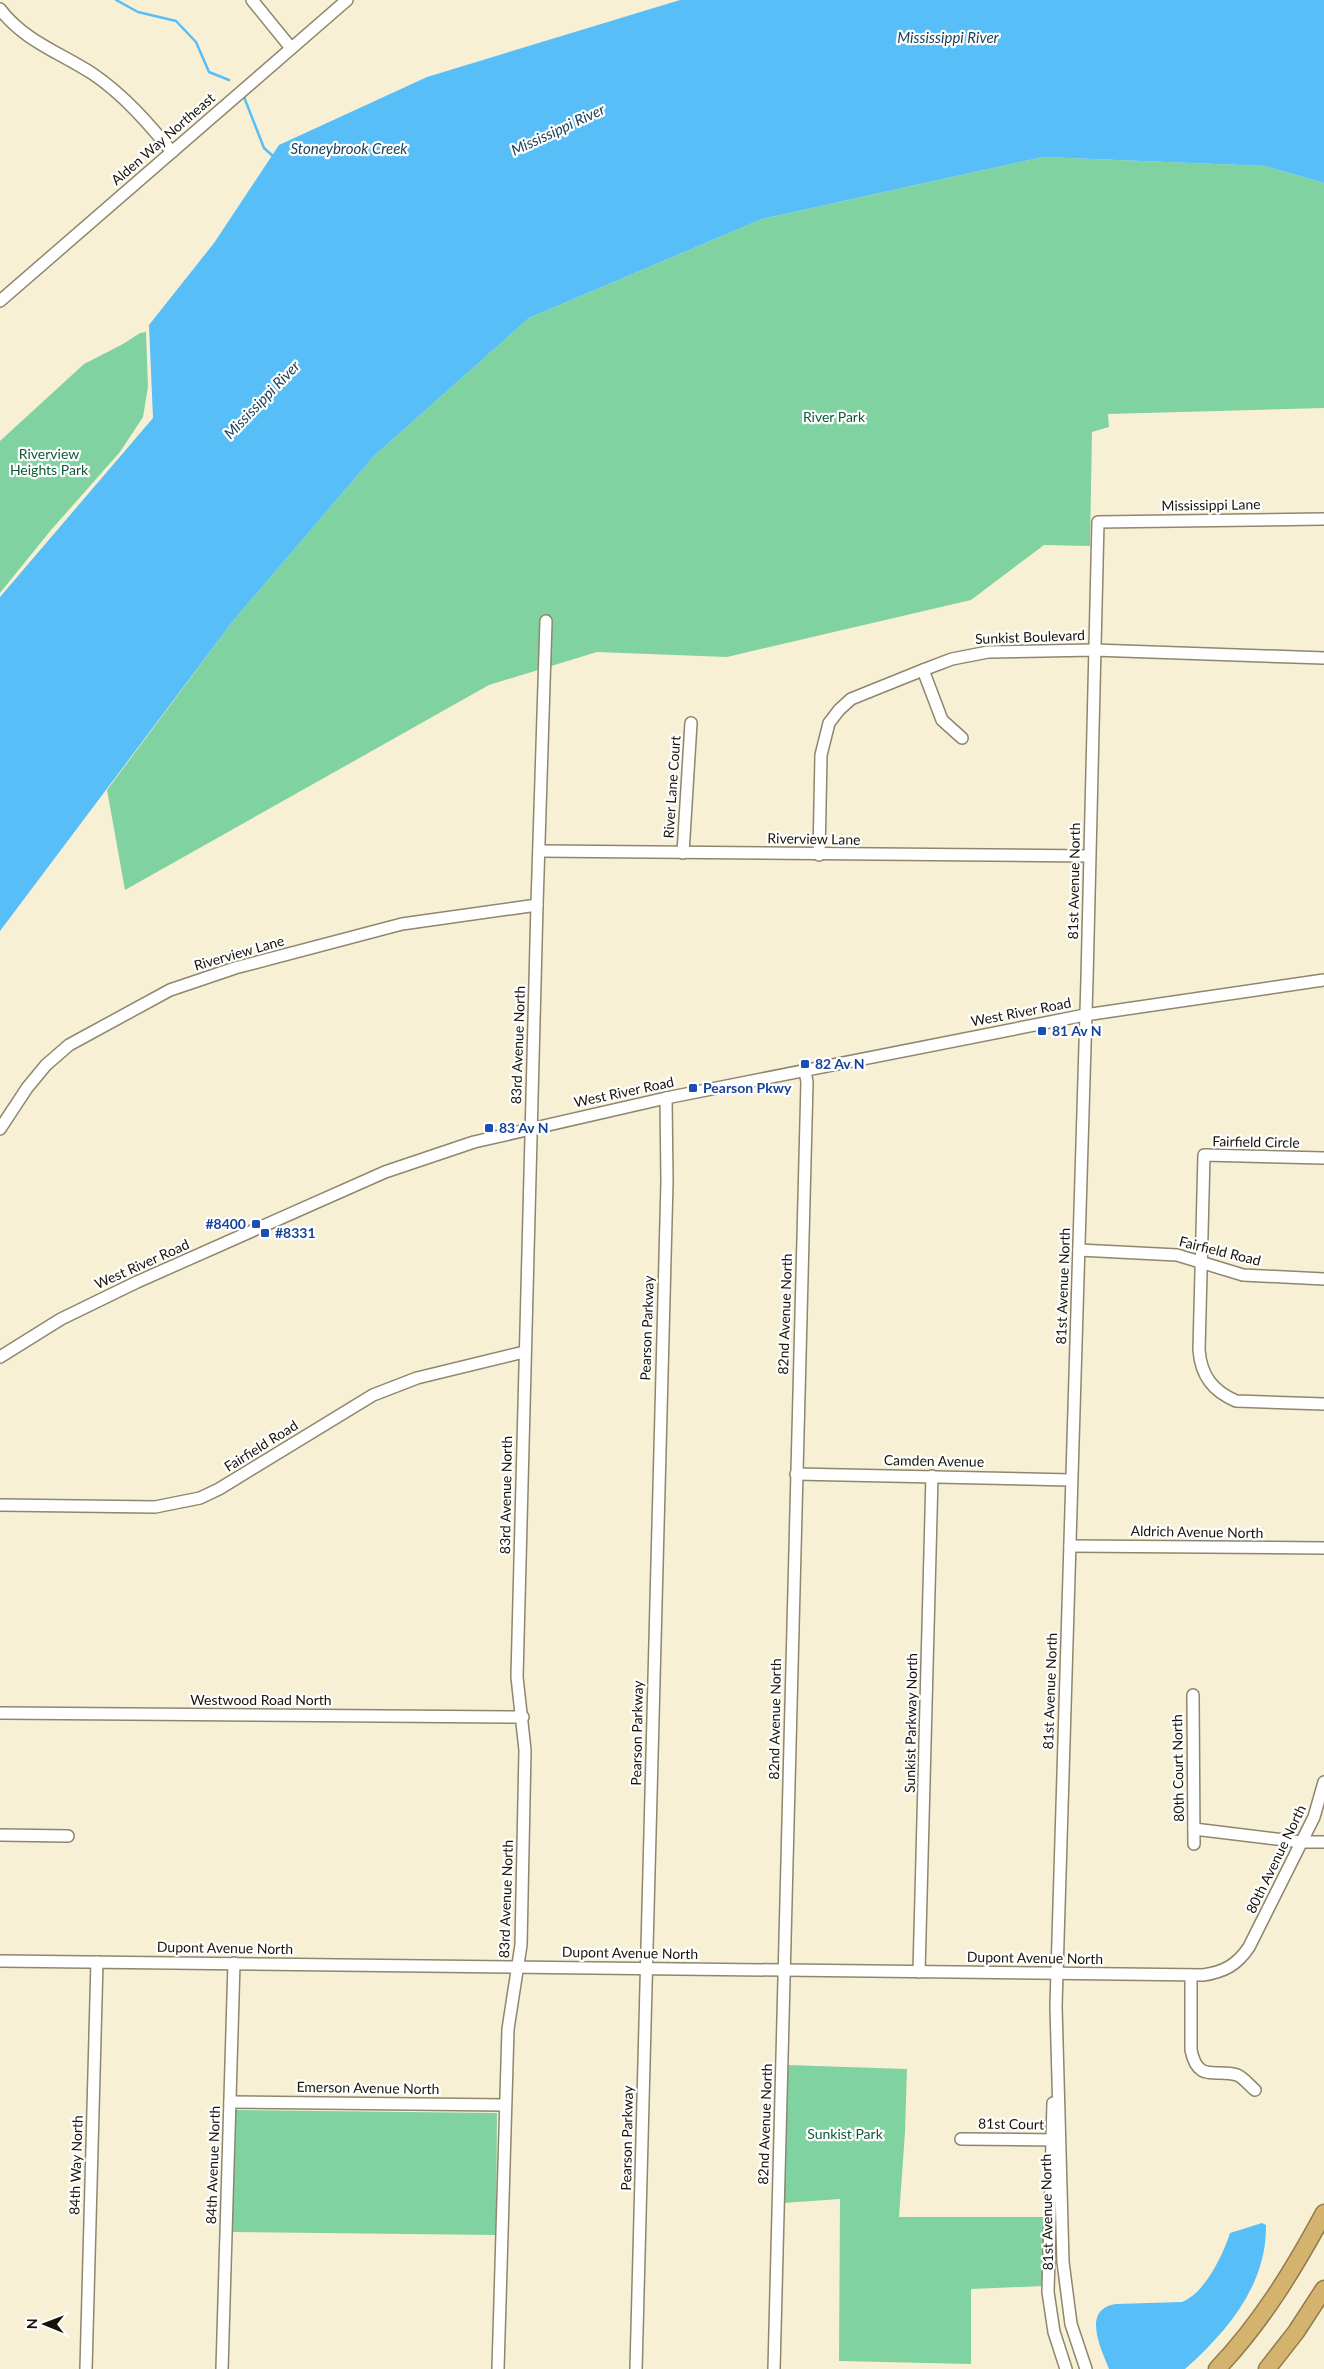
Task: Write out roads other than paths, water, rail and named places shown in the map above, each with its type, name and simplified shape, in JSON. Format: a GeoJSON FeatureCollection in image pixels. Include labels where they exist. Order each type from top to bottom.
{"type":"FeatureCollection","features":[{"type":"Feature","properties":{"kind":"highway"},"geometry":{"type":"LineString","coordinates":[[1217,2369],[1258,2320],[1283,2285],[1324,2213]]}},
{"type":"Feature","properties":{"kind":"highway"},"geometry":{"type":"LineString","coordinates":[[1267,2369],[1296,2332],[1324,2289]]}},
{"type":"Feature","properties":{"kind":"street"},"geometry":{"type":"LineString","coordinates":[[252,0],[291,48]]}},
{"type":"Feature","properties":{"kind":"street","name":"Alden Way Northeast"},"geometry":{"type":"LineString","coordinates":[[0,301],[348,0]]}},
{"type":"Feature","properties":{"kind":"street"},"geometry":{"type":"LineString","coordinates":[[0,9],[38,43],[93,74],[119,94],[172,152]]}},
{"type":"Feature","properties":{"kind":"street","name":"Mississippi Lane"},"geometry":{"type":"LineString","coordinates":[[1098,522],[1324,519]]}},
{"type":"Feature","properties":{"kind":"street","name":"81st Avenue North"},"geometry":{"type":"LineString","coordinates":[[1065,2369],[1054,2332],[1048,2292],[1055,2140],[1056,1974],[1079,1250],[1098,522]]}},
{"type":"Feature","properties":{"kind":"street","name":"83rd Avenue North"},"geometry":{"type":"LineString","coordinates":[[498,2369],[508,2029],[521,1945],[525,1750],[517,1677],[524,1352],[546,621]]}},
{"type":"Feature","properties":{"kind":"street","name":"Sunkist Boulevard"},"geometry":{"type":"LineString","coordinates":[[819,854],[821,755],[829,723],[837,712],[851,699],[952,658],[988,652],[1094,650],[1324,658]]}},
{"type":"Feature","properties":{"kind":"street"},"geometry":{"type":"LineString","coordinates":[[923,670],[942,720],[962,738]]}},
{"type":"Feature","properties":{"kind":"street"},"geometry":{"type":"LineString","coordinates":[[827,705],[837,712]]}},
{"type":"Feature","properties":{"kind":"street","name":"River Lane Court"},"geometry":{"type":"LineString","coordinates":[[683,853],[691,723]]}},
{"type":"Feature","properties":{"kind":"street","name":"Riverview Lane"},"geometry":{"type":"LineString","coordinates":[[539,851],[1089,856]]}},
{"type":"Feature","properties":{"kind":"street","name":"Riverview Lane"},"geometry":{"type":"LineString","coordinates":[[0,1129],[26,1088],[46,1065],[69,1045],[170,990],[234,968],[402,924],[537,905]]}},
{"type":"Feature","properties":{"kind":"street","name":"West River Road"},"geometry":{"type":"LineString","coordinates":[[0,1357],[44,1328],[106,1296],[356,1184],[433,1154],[531,1128],[666,1098],[1085,1014],[1324,980]]}},
{"type":"Feature","properties":{"kind":"street","name":"82nd Avenue North"},"geometry":{"type":"LineString","coordinates":[[774,2369],[807,1082],[805,1071]]}},
{"type":"Feature","properties":{"kind":"street","name":"Pearson Parkway"},"geometry":{"type":"LineString","coordinates":[[636,2369],[667,1182],[666,1098]]}},
{"type":"Feature","properties":{"kind":"street","name":"Fairfield Circle"},"geometry":{"type":"LineString","coordinates":[[1202,1262],[1204,1156],[1324,1158]]}},
{"type":"Feature","properties":{"kind":"street","name":"Fairfield Road"},"geometry":{"type":"LineString","coordinates":[[1079,1250],[1177,1255],[1244,1275],[1324,1279]]}},
{"type":"Feature","properties":{"kind":"street"},"geometry":{"type":"LineString","coordinates":[[1202,1262],[1200,1364],[1213,1387],[1223,1396],[1236,1401],[1324,1404]]}},
{"type":"Feature","properties":{"kind":"street","name":"Fairfield Road"},"geometry":{"type":"LineString","coordinates":[[0,1505],[155,1506],[200,1498],[219,1489],[373,1395],[417,1378],[524,1352]]}},
{"type":"Feature","properties":{"kind":"street","name":"Camden Avenue"},"geometry":{"type":"LineString","coordinates":[[796,1474],[1071,1480]]}},
{"type":"Feature","properties":{"kind":"street","name":"Sunkist Parkway North"},"geometry":{"type":"LineString","coordinates":[[919,1972],[932,1476]]}},
{"type":"Feature","properties":{"kind":"street","name":"Aldrich Avenue North"},"geometry":{"type":"LineString","coordinates":[[1070,1546],[1324,1548]]}},
{"type":"Feature","properties":{"kind":"street","name":"80th Court North"},"geometry":{"type":"LineString","coordinates":[[1193,1695],[1194,1829],[1301,1842],[1324,1842]]}},
{"type":"Feature","properties":{"kind":"street","name":"Westwood Road North"},"geometry":{"type":"LineString","coordinates":[[0,1712],[522,1717]]}},
{"type":"Feature","properties":{"kind":"street","name":"80th Avenue North"},"geometry":{"type":"LineString","coordinates":[[1250,1947],[1314,1816],[1324,1782]]}},
{"type":"Feature","properties":{"kind":"street"},"geometry":{"type":"LineString","coordinates":[[1194,1829],[1194,1844]]}},
{"type":"Feature","properties":{"kind":"street"},"geometry":{"type":"LineString","coordinates":[[0,1835],[68,1836]]}},
{"type":"Feature","properties":{"kind":"street","name":"Dupont Avenue North"},"geometry":{"type":"LineString","coordinates":[[0,1961],[1191,1975],[1217,1973],[1230,1968],[1242,1959],[1250,1947]]}},
{"type":"Feature","properties":{"kind":"street","name":"84th Way North"},"geometry":{"type":"LineString","coordinates":[[86,2369],[97,1962]]}},
{"type":"Feature","properties":{"kind":"street","name":"84th Avenue North"},"geometry":{"type":"LineString","coordinates":[[222,2369],[234,1963]]}},
{"type":"Feature","properties":{"kind":"street"},"geometry":{"type":"LineString","coordinates":[[1191,1975],[1191,2050],[1193,2059],[1198,2067],[1206,2072],[1238,2075],[1255,2090]]}},
{"type":"Feature","properties":{"kind":"street","name":"Emerson Avenue North"},"geometry":{"type":"LineString","coordinates":[[230,2102],[505,2104]]}},
{"type":"Feature","properties":{"kind":"street","name":"81st Court"},"geometry":{"type":"LineString","coordinates":[[961,2139],[1055,2140]]}},
{"type":"Feature","properties":{"kind":"street","name":"81st Avenue North"},"geometry":{"type":"LineString","coordinates":[[1055,2140],[1065,2290],[1071,2324],[1086,2369]]}},
{"type":"Feature","properties":{"kind":"water","name":"Mississippi River"},"geometry":{"type":"Polygon","coordinates":[[[680,0],[1324,0],[1324,183],[1265,166],[1043,157],[762,219],[529,318],[374,456],[233,621],[0,931],[0,597],[153,418],[149,325],[214,243],[279,145],[427,77],[680,0]]]}},
{"type":"Feature","properties":{"kind":"water"},"geometry":{"type":"Polygon","coordinates":[[[1262,2223],[1266,2225],[1265,2247],[1260,2267],[1252,2286],[1230,2322],[1201,2354],[1185,2369],[1109,2369],[1096,2331],[1096,2321],[1099,2313],[1105,2307],[1116,2304],[1182,2302],[1198,2291],[1212,2272],[1223,2252],[1230,2233],[1262,2223]]]}},
{"type":"Feature","properties":{"kind":"waterway","name":"Stoneybrook Creek"},"geometry":{"type":"LineString","coordinates":[[116,0],[138,12],[176,21],[196,42],[209,72],[229,80]]}},
{"type":"Feature","properties":{"kind":"waterway","name":"Stoneybrook Creek"},"geometry":{"type":"LineString","coordinates":[[244,97],[264,148],[274,157]]}},
{"type":"Feature","properties":{"kind":"place","name":"81 Av N"},"geometry":{"type":"Point","coordinates":[1042,1031]}},
{"type":"Feature","properties":{"kind":"place","name":"82 Av N"},"geometry":{"type":"Point","coordinates":[805,1064]}},
{"type":"Feature","properties":{"kind":"place","name":"Pearson Pkwy"},"geometry":{"type":"Point","coordinates":[693,1088]}},
{"type":"Feature","properties":{"kind":"place","name":"83 Av N"},"geometry":{"type":"Point","coordinates":[489,1128]}},
{"type":"Feature","properties":{"kind":"place","name":"#8400"},"geometry":{"type":"Point","coordinates":[256,1224]}},
{"type":"Feature","properties":{"kind":"place","name":"#8331"},"geometry":{"type":"Point","coordinates":[265,1233]}},
{"type":"Feature","properties":{"kind":"park label","name":"River Park"},"geometry":{"type":"Point","coordinates":[834,417]}},
{"type":"Feature","properties":{"kind":"park label","name":"Riverview Heights Park"},"geometry":{"type":"Point","coordinates":[49,462]}},
{"type":"Feature","properties":{"kind":"park label","name":"Sunkist Park"},"geometry":{"type":"Point","coordinates":[845,2134]}}]}
